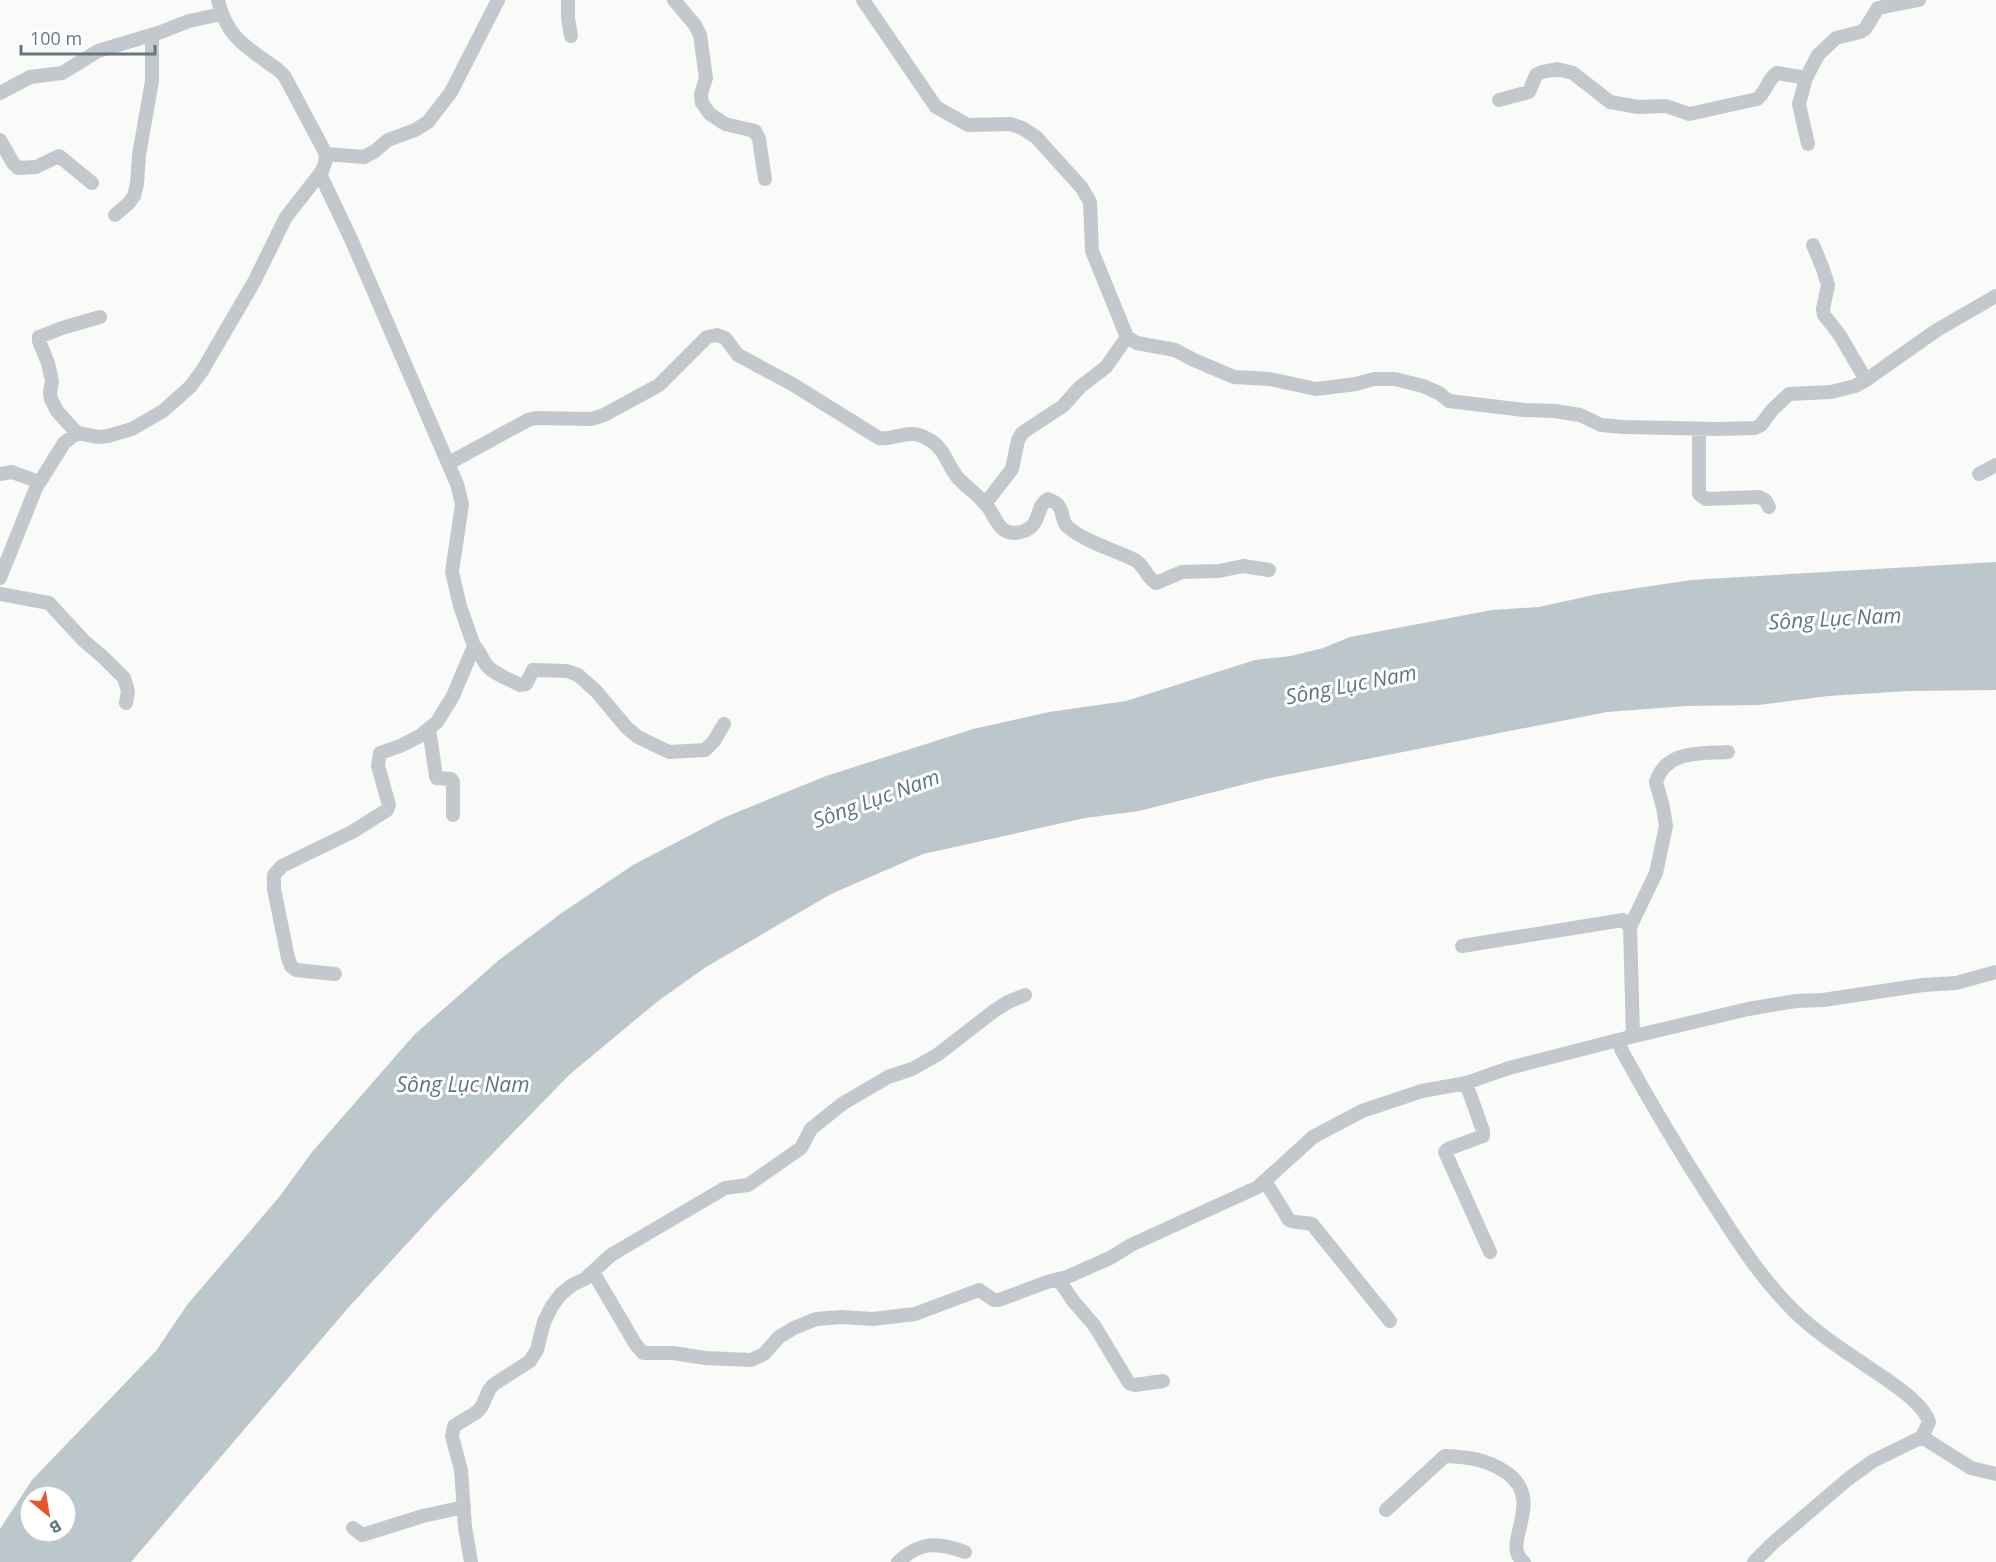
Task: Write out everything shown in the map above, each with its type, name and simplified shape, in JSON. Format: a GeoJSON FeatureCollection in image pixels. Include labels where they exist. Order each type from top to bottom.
{"type":"FeatureCollection","features":[{"type":"Feature","properties":{"kind":"street"},"geometry":{"type":"LineString","coordinates":[[100,317],[39,337],[52,381],[51,399],[57,411],[77,433],[99,437],[132,429],[163,411],[190,387],[202,371],[254,282],[286,217],[320,174],[325,163],[326,154],[285,77],[278,69],[235,37],[227,27],[218,0]]}},
{"type":"Feature","properties":{"kind":"street"},"geometry":{"type":"LineString","coordinates":[[326,154],[364,157],[388,140],[416,130],[428,122],[451,92],[498,0]]}},
{"type":"Feature","properties":{"kind":"street"},"geometry":{"type":"LineString","coordinates":[[568,0],[571,36]]}},
{"type":"Feature","properties":{"kind":"street"},"geometry":{"type":"LineString","coordinates":[[674,0],[695,25],[700,35],[706,78],[700,94],[702,104],[710,114],[725,124],[755,131],[759,139],[765,178]]}},
{"type":"Feature","properties":{"kind":"street"},"geometry":{"type":"LineString","coordinates":[[863,0],[936,107],[968,125],[1010,124],[1031,133],[1082,188],[1090,202],[1092,251],[1127,337],[1137,343],[1175,350],[1234,377],[1270,379],[1316,389],[1356,384],[1374,379],[1395,379],[1422,386],[1449,401],[1470,405],[1555,411],[1580,416],[1602,425],[1699,429],[1755,428],[1764,423],[1772,410],[1789,394],[1831,392],[1855,386],[1937,330],[1996,296]]}},
{"type":"Feature","properties":{"kind":"street"},"geometry":{"type":"LineString","coordinates":[[1808,144],[1799,104],[1806,78],[1818,55],[1832,40],[1865,29],[1878,9],[1919,0]]}},
{"type":"Feature","properties":{"kind":"street"},"geometry":{"type":"LineString","coordinates":[[0,93],[30,77],[62,73],[98,51],[189,21],[222,14]]}},
{"type":"Feature","properties":{"kind":"street"},"geometry":{"type":"LineString","coordinates":[[115,215],[134,196],[137,184],[139,155],[152,81],[152,35]]}},
{"type":"Feature","properties":{"kind":"street"},"geometry":{"type":"LineString","coordinates":[[1499,100],[1529,92],[1536,75],[1557,69],[1573,73],[1610,102],[1638,107],[1666,106],[1694,114],[1757,99],[1764,93],[1771,77],[1777,73],[1806,78]]}},
{"type":"Feature","properties":{"kind":"street"},"geometry":{"type":"LineString","coordinates":[[0,140],[18,168],[36,167],[59,156],[92,183]]}},
{"type":"Feature","properties":{"kind":"street"},"geometry":{"type":"LineString","coordinates":[[320,174],[351,239],[457,484],[462,504],[453,563],[454,581],[474,646],[485,663],[492,670],[520,685],[526,684],[533,670],[573,672],[596,691],[627,729],[669,752],[705,750],[714,741],[724,724]]}},
{"type":"Feature","properties":{"kind":"street"},"geometry":{"type":"LineString","coordinates":[[1813,245],[1828,285],[1824,315],[1839,334],[1866,380]]}},
{"type":"Feature","properties":{"kind":"street"},"geometry":{"type":"LineString","coordinates":[[449,463],[528,420],[536,418],[591,419],[604,415],[659,385],[707,338],[717,335],[725,338],[738,355],[879,438],[885,439],[905,434],[921,435],[937,444],[957,476],[985,504],[1001,529],[1013,532],[1031,527],[1036,522],[1043,503],[1046,500],[1052,500],[1060,508],[1067,527],[1098,545],[1143,565],[1156,583],[1182,572],[1219,571],[1243,566],[1269,570]]}},
{"type":"Feature","properties":{"kind":"street"},"geometry":{"type":"LineString","coordinates":[[985,504],[1012,469],[1018,440],[1022,434],[1063,406],[1080,387],[1106,367],[1127,337]]}},
{"type":"Feature","properties":{"kind":"street"},"geometry":{"type":"LineString","coordinates":[[1699,429],[1699,494],[1701,497],[1706,499],[1759,497],[1769,507]]}},
{"type":"Feature","properties":{"kind":"street"},"geometry":{"type":"LineString","coordinates":[[0,578],[39,482],[64,443],[77,433]]}},
{"type":"Feature","properties":{"kind":"street"},"geometry":{"type":"LineString","coordinates":[[1979,474],[1996,465]]}},
{"type":"Feature","properties":{"kind":"street"},"geometry":{"type":"LineString","coordinates":[[0,474],[12,472],[39,482]]}},
{"type":"Feature","properties":{"kind":"street"},"geometry":{"type":"LineString","coordinates":[[0,594],[49,603],[84,641],[104,657],[124,678],[128,691],[126,703]]}},
{"type":"Feature","properties":{"kind":"street"},"geometry":{"type":"LineString","coordinates":[[335,974],[296,970],[291,966],[282,934],[274,890],[274,875],[282,866],[352,832],[387,810],[389,805],[378,766],[380,753],[400,746],[437,722],[453,696],[474,646]]}},
{"type":"Feature","properties":{"kind":"street"},"geometry":{"type":"LineString","coordinates":[[429,729],[436,776],[451,779],[453,782],[453,815]]}},
{"type":"Feature","properties":{"kind":"street"},"geometry":{"type":"LineString","coordinates":[[1633,1036],[1630,927],[1656,873],[1663,848],[1666,826],[1664,807],[1656,787],[1659,774],[1664,765],[1679,757],[1728,752]]}},
{"type":"Feature","properties":{"kind":"street"},"geometry":{"type":"LineString","coordinates":[[1462,946],[1623,920],[1630,927]]}},
{"type":"Feature","properties":{"kind":"street"},"geometry":{"type":"LineString","coordinates":[[592,1272],[643,1353],[673,1353],[751,1360],[760,1357],[779,1338],[794,1328],[816,1319],[841,1317],[873,1319],[915,1314],[979,1290],[994,1300],[999,1300],[1110,1258],[1131,1245],[1265,1182],[1313,1137],[1362,1111],[1401,1097],[1466,1083],[1509,1068],[1748,1009],[1923,985],[1956,983],[1996,972]]}},
{"type":"Feature","properties":{"kind":"street"},"geometry":{"type":"LineString","coordinates":[[471,1562],[461,1470],[452,1436],[454,1426],[477,1412],[493,1385],[530,1361],[537,1350],[544,1323],[561,1294],[572,1285],[585,1279],[611,1255],[689,1208],[725,1188],[747,1185],[801,1148],[811,1129],[843,1104],[888,1077],[912,1069],[937,1055],[994,1011],[1025,995]]}},
{"type":"Feature","properties":{"kind":"street"},"geometry":{"type":"LineString","coordinates":[[1618,1040],[1657,1113],[1764,1280],[1818,1332],[1892,1383],[1926,1413],[1929,1422],[1922,1437],[1873,1461],[1848,1479],[1773,1543],[1755,1562]]}},
{"type":"Feature","properties":{"kind":"street"},"geometry":{"type":"LineString","coordinates":[[1466,1083],[1483,1136],[1445,1152],[1490,1252]]}},
{"type":"Feature","properties":{"kind":"street"},"geometry":{"type":"LineString","coordinates":[[1265,1182],[1289,1220],[1312,1224],[1390,1321]]}},
{"type":"Feature","properties":{"kind":"street"},"geometry":{"type":"LineString","coordinates":[[1058,1279],[1069,1297],[1095,1324],[1129,1383],[1135,1385],[1163,1381]]}},
{"type":"Feature","properties":{"kind":"street"},"geometry":{"type":"LineString","coordinates":[[1922,1437],[1971,1468],[1996,1474]]}},
{"type":"Feature","properties":{"kind":"street"},"geometry":{"type":"LineString","coordinates":[[1386,1510],[1445,1456],[1475,1457],[1498,1467],[1516,1480],[1521,1487],[1524,1508],[1516,1550],[1524,1562]]}},
{"type":"Feature","properties":{"kind":"street"},"geometry":{"type":"LineString","coordinates":[[353,1528],[362,1535],[423,1516],[464,1507]]}},
{"type":"Feature","properties":{"kind":"street"},"geometry":{"type":"LineString","coordinates":[[898,1562],[910,1552],[936,1544],[947,1545],[965,1552]]}},
{"type":"Feature","properties":{"kind":"water","name":"Sông Lục Nam"},"geometry":{"type":"Polygon","coordinates":[[[1996,562],[1996,690],[1909,691],[1828,696],[1759,705],[1686,706],[1607,712],[1265,779],[1139,811],[1085,818],[923,854],[831,894],[706,967],[658,1001],[569,1075],[437,1211],[348,1308],[131,1562],[0,1562],[0,1529],[18,1501],[18,1544],[78,1544],[78,1484],[29,1484],[32,1480],[156,1351],[187,1305],[280,1196],[312,1152],[414,1035],[499,960],[563,912],[633,865],[723,818],[826,776],[973,729],[1049,712],[1126,701],[1255,660],[1291,656],[1323,648],[1350,637],[1492,610],[1539,607],[1598,594],[1691,580],[1996,562]]]}}]}
